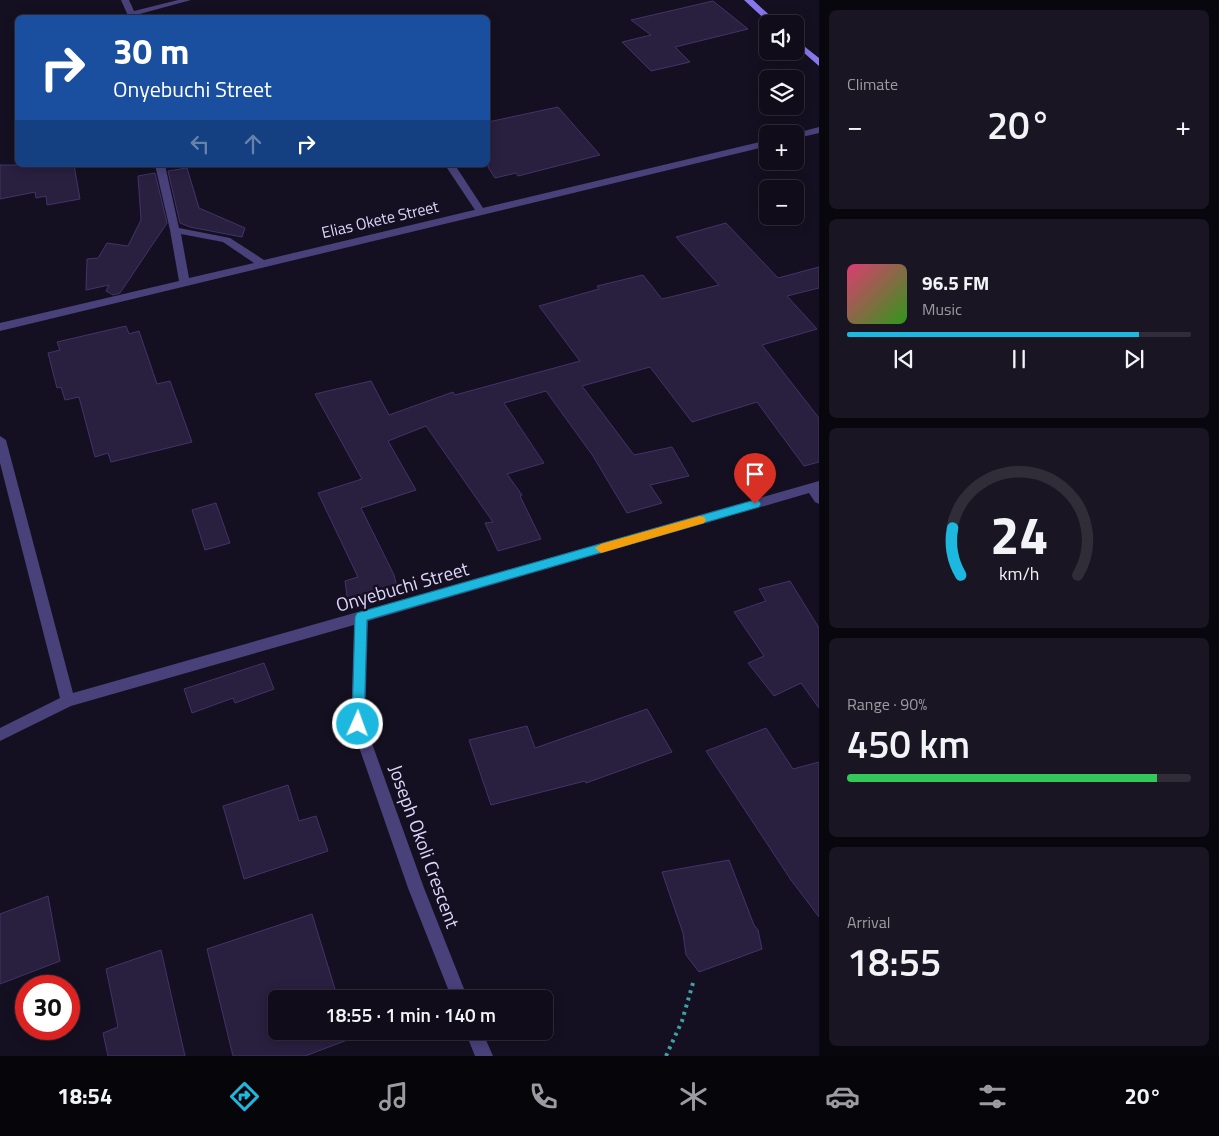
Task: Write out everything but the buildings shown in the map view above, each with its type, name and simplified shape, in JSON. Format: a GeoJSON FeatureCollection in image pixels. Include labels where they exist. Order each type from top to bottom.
{"type":"FeatureCollection","features":[{"type":"Feature","properties":{"kind":"street"},"geometry":{"type":"LineString","coordinates":[[125,0],[132,15]]}},
{"type":"Feature","properties":{"kind":"street"},"geometry":{"type":"LineString","coordinates":[[135,15],[187,0]]}},
{"type":"Feature","properties":{"kind":"street"},"geometry":{"type":"LineString","coordinates":[[748,0],[765,15]]}},
{"type":"Feature","properties":{"kind":"street"},"geometry":{"type":"LineString","coordinates":[[804,49],[819,63]]}},
{"type":"Feature","properties":{"kind":"street"},"geometry":{"type":"LineString","coordinates":[[804,134],[819,130]]}},
{"type":"Feature","properties":{"kind":"street","name":"Elias Okete Street"},"geometry":{"type":"LineString","coordinates":[[0,327],[260,263],[759,145]]}},
{"type":"Feature","properties":{"kind":"street"},"geometry":{"type":"LineString","coordinates":[[160,167],[175,230],[184,282]]}},
{"type":"Feature","properties":{"kind":"street"},"geometry":{"type":"LineString","coordinates":[[451,167],[480,211]]}},
{"type":"Feature","properties":{"kind":"street"},"geometry":{"type":"LineString","coordinates":[[175,230],[226,240],[260,263]]}},
{"type":"Feature","properties":{"kind":"street"},"geometry":{"type":"LineString","coordinates":[[0,440],[68,701]]}},
{"type":"Feature","properties":{"kind":"street","name":"Onyebuchi Street"},"geometry":{"type":"LineString","coordinates":[[0,735],[68,701],[361,617],[816,491]]}},
{"type":"Feature","properties":{"kind":"street","name":"Joseph Okoli Crescent"},"geometry":{"type":"LineString","coordinates":[[361,617],[358,724],[416,888],[456,990]]}},
{"type":"Feature","properties":{"kind":"street"},"geometry":{"type":"LineString","coordinates":[[477,1040],[484,1056]]}},
{"type":"Feature","properties":{"kind":"path"},"geometry":{"type":"LineString","coordinates":[[666,1056],[682,1020],[693,983]]}},
{"type":"Feature","properties":{"kind":"slow traffic"},"geometry":{"type":"LineString","coordinates":[[601,548],[700,520]]}},
{"type":"Feature","properties":{"kind":"route"},"geometry":{"type":"LineString","coordinates":[[358,724],[361,617],[755,504]]}}]}
